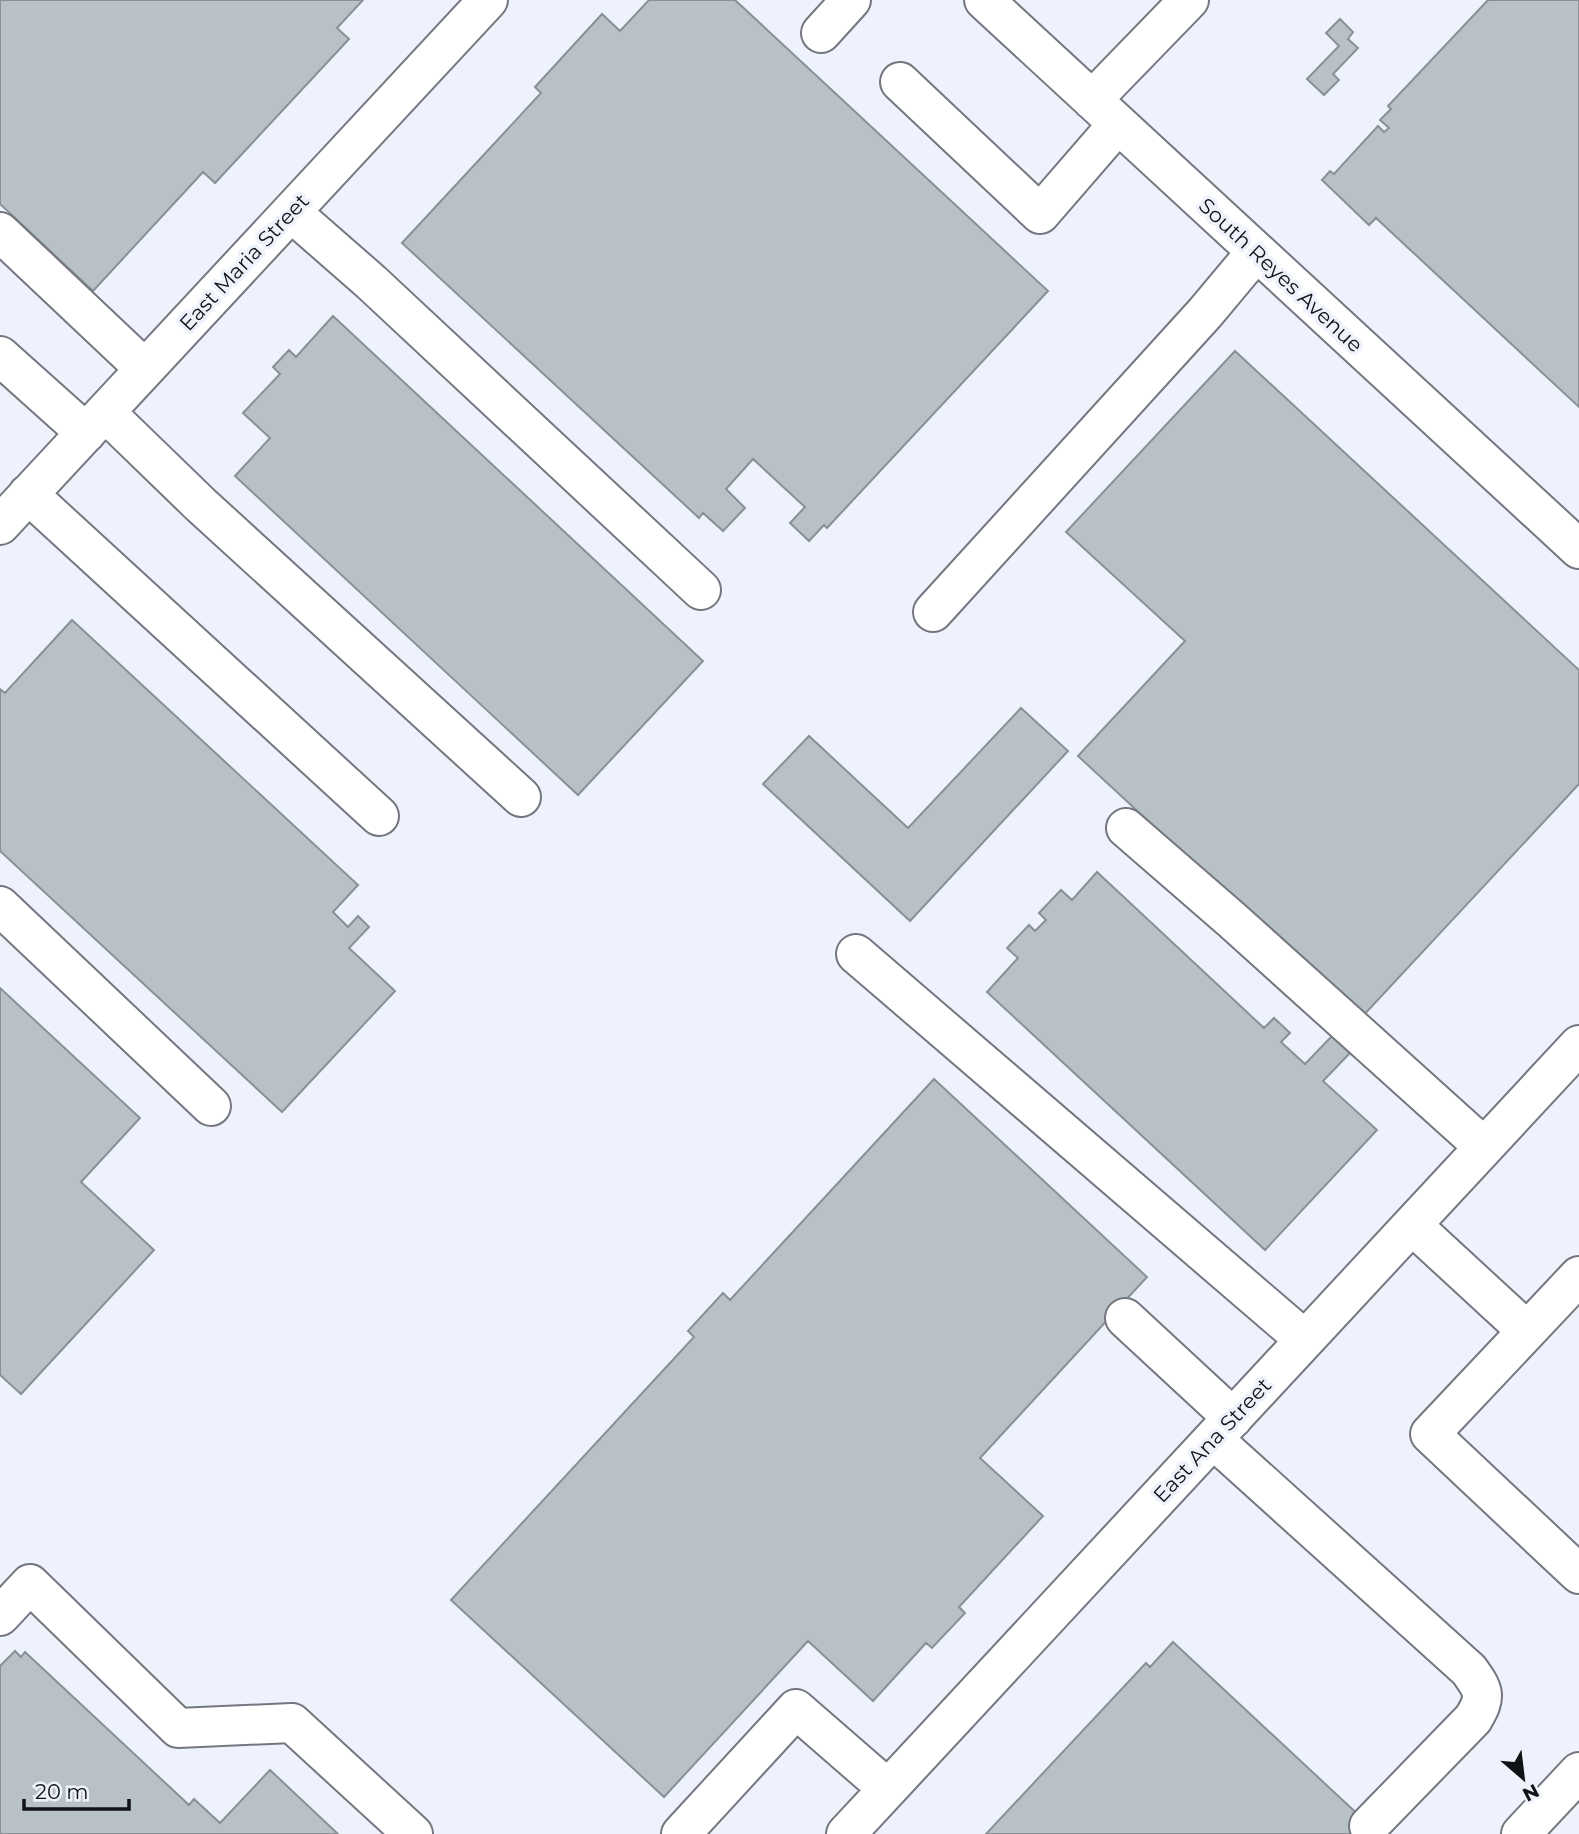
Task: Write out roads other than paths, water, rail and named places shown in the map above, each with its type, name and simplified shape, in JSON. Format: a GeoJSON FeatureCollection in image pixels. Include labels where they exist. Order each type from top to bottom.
{"type":"FeatureCollection","features":[{"type":"Feature","properties":{"kind":"street","name":"East Maria Street"},"geometry":{"type":"LineString","coordinates":[[0,524],[488,0]]}},
{"type":"Feature","properties":{"kind":"street"},"geometry":{"type":"LineString","coordinates":[[821,33],[851,0]]}},
{"type":"Feature","properties":{"kind":"street","name":"South Reyes Avenue"},"geometry":{"type":"LineString","coordinates":[[984,0],[1579,549]]}},
{"type":"Feature","properties":{"kind":"street"},"geometry":{"type":"LineString","coordinates":[[900,82],[1040,214],[1105,112],[1189,0]]}},
{"type":"Feature","properties":{"kind":"street"},"geometry":{"type":"LineString","coordinates":[[291,212],[381,291],[701,590]]}},
{"type":"Feature","properties":{"kind":"street"},"geometry":{"type":"LineString","coordinates":[[0,232],[145,369]]}},
{"type":"Feature","properties":{"kind":"street"},"geometry":{"type":"LineString","coordinates":[[933,612],[1205,313],[1256,252]]}},
{"type":"Feature","properties":{"kind":"street"},"geometry":{"type":"LineString","coordinates":[[0,356],[95,422],[201,505],[521,797]]}},
{"type":"Feature","properties":{"kind":"street"},"geometry":{"type":"LineString","coordinates":[[28,494],[379,816]]}},
{"type":"Feature","properties":{"kind":"street"},"geometry":{"type":"LineString","coordinates":[[1126,828],[1485,1147]]}},
{"type":"Feature","properties":{"kind":"street"},"geometry":{"type":"LineString","coordinates":[[0,906],[211,1106]]}},
{"type":"Feature","properties":{"kind":"street"},"geometry":{"type":"LineString","coordinates":[[856,954],[1305,1340]]}},
{"type":"Feature","properties":{"kind":"street","name":"East Ana Street"},"geometry":{"type":"LineString","coordinates":[[846,1834],[1579,1045]]}},
{"type":"Feature","properties":{"kind":"street"},"geometry":{"type":"LineString","coordinates":[[1412,1225],[1527,1331]]}},
{"type":"Feature","properties":{"kind":"street"},"geometry":{"type":"LineString","coordinates":[[1579,1276],[1430,1434],[1579,1574]]}},
{"type":"Feature","properties":{"kind":"street"},"geometry":{"type":"LineString","coordinates":[[1125,1318],[1223,1428],[1469,1670],[1481,1687],[1482,1704],[1473,1719],[1370,1826]]}},
{"type":"Feature","properties":{"kind":"street"},"geometry":{"type":"LineString","coordinates":[[0,1616],[30,1584],[178,1728],[292,1723],[414,1834]]}},
{"type":"Feature","properties":{"kind":"street"},"geometry":{"type":"LineString","coordinates":[[681,1834],[796,1709],[888,1788]]}},
{"type":"Feature","properties":{"kind":"street"},"geometry":{"type":"LineString","coordinates":[[1521,1834],[1579,1772]]}}]}
